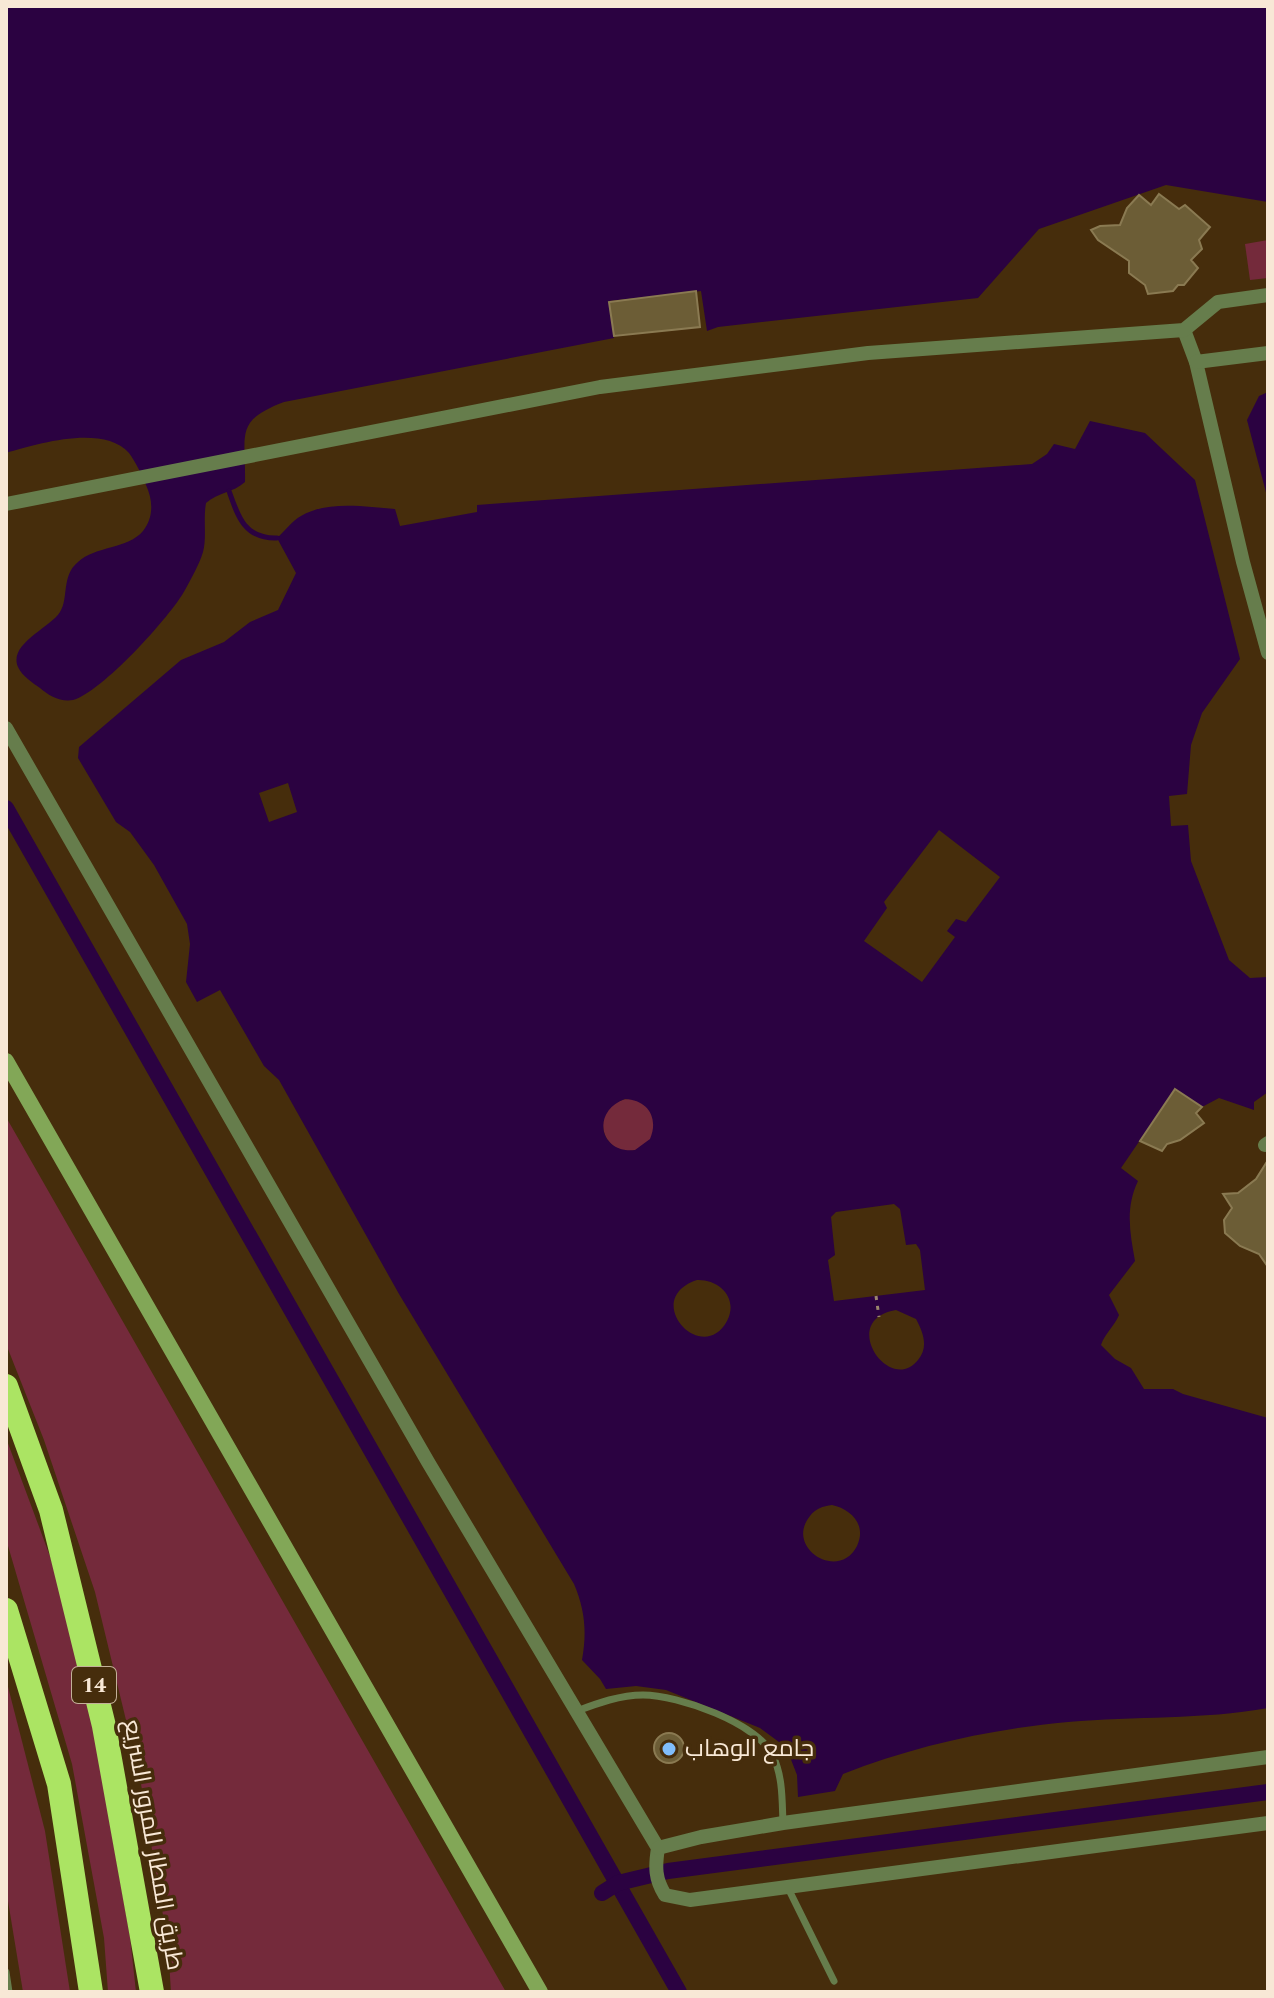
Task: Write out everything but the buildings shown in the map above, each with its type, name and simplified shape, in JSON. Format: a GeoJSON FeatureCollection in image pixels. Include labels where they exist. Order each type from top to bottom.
{"type":"FeatureCollection","features":[{"type":"Feature","properties":{"kind":"highway","name":"طريق المطار للمرور السريع"},"geometry":{"type":"LineString","coordinates":[[6,1386],[51,1510],[104,1726],[152,1992]]}},
{"type":"Feature","properties":{"kind":"highway"},"geometry":{"type":"LineString","coordinates":[[6,1610],[59,1784],[91,1992]]}},
{"type":"Feature","properties":{"kind":"street"},"geometry":{"type":"LineString","coordinates":[[6,504],[600,387],[868,353],[1184,330],[1218,302],[1268,295]]}},
{"type":"Feature","properties":{"kind":"street"},"geometry":{"type":"LineString","coordinates":[[1184,330],[1196,362],[1243,562],[1268,653]]}},
{"type":"Feature","properties":{"kind":"street"},"geometry":{"type":"LineString","coordinates":[[1196,362],[1268,353]]}},
{"type":"Feature","properties":{"kind":"street"},"geometry":{"type":"LineString","coordinates":[[6,728],[428,1462],[658,1848],[655,1866],[657,1883],[665,1895],[690,1900],[1268,1823]]}},
{"type":"Feature","properties":{"kind":"street"},"geometry":{"type":"LineString","coordinates":[[6,1061],[540,1992]]}},
{"type":"Feature","properties":{"kind":"street"},"geometry":{"type":"LineString","coordinates":[[658,1848],[783,1823],[1268,1757]]}},
{"type":"Feature","properties":{"kind":"lane"},"geometry":{"type":"LineString","coordinates":[[576,1711],[610,1699],[663,1696],[742,1727],[760,1738],[773,1754],[780,1776],[783,1823]]}},
{"type":"Feature","properties":{"kind":"lane"},"geometry":{"type":"LineString","coordinates":[[787,1886],[834,1981]]}},
{"type":"Feature","properties":{"kind":"lane"},"geometry":{"type":"LineString","coordinates":[[6,1972],[9,1992]]}},
{"type":"Feature","properties":{"kind":"path"},"geometry":{"type":"LineString","coordinates":[[876,1296],[879,1317]]}},
{"type":"Feature","properties":{"kind":"shaded area"},"geometry":{"type":"Polygon","coordinates":[[[6,6],[1268,6],[1268,202],[1166,185],[1039,229],[978,298],[718,327],[707,331],[701,291],[609,301],[614,338],[284,402],[257,416],[246,431],[245,482],[206,503],[203,552],[177,602],[151,634],[100,684],[73,700],[64,700],[47,694],[22,673],[18,667],[19,651],[60,612],[69,574],[78,562],[93,553],[137,537],[149,520],[151,502],[136,464],[118,444],[87,438],[69,439],[6,453],[6,6]]]}},
{"type":"Feature","properties":{"kind":"shaded area"},"geometry":{"type":"Polygon","coordinates":[[[1268,240],[1268,278],[1250,280],[1245,244],[1268,240]]]}},
{"type":"Feature","properties":{"kind":"shaded area"},"geometry":{"type":"Polygon","coordinates":[[[1268,392],[1268,500],[1247,420],[1259,396],[1268,392]]]}},
{"type":"Feature","properties":{"kind":"shaded area"},"geometry":{"type":"Polygon","coordinates":[[[1090,421],[1145,433],[1195,480],[1240,659],[1202,713],[1191,745],[1187,794],[1169,796],[1171,826],[1188,825],[1191,861],[1229,960],[1250,978],[1268,977],[1268,1092],[1254,1102],[1254,1110],[1219,1098],[1202,1107],[1175,1089],[1121,1168],[1138,1181],[1130,1211],[1135,1261],[1109,1295],[1119,1315],[1101,1345],[1115,1359],[1131,1368],[1144,1389],[1173,1389],[1268,1418],[1268,1708],[1218,1714],[1068,1722],[982,1734],[870,1764],[843,1774],[835,1791],[798,1797],[797,1775],[790,1757],[779,1742],[760,1728],[666,1690],[636,1686],[606,1689],[582,1660],[584,1621],[574,1584],[399,1294],[279,1080],[264,1066],[220,990],[197,1002],[186,982],[190,944],[187,924],[154,865],[130,832],[116,822],[78,758],[79,747],[181,660],[224,642],[250,622],[278,610],[296,573],[277,538],[298,518],[312,511],[347,506],[395,509],[400,526],[477,512],[477,505],[1032,464],[1047,454],[1054,444],[1075,449],[1090,421]],[[288,783],[259,793],[269,822],[297,812],[288,783]],[[939,830],[884,902],[887,908],[864,941],[922,982],[955,937],[947,931],[956,919],[966,922],[1000,877],[939,830]],[[625,1099],[607,1113],[604,1130],[613,1145],[635,1150],[650,1139],[652,1117],[640,1103],[625,1099]],[[894,1204],[836,1212],[831,1217],[835,1255],[828,1260],[834,1301],[925,1290],[920,1250],[916,1244],[906,1245],[900,1209],[894,1204]],[[697,1280],[681,1289],[674,1301],[681,1325],[691,1333],[704,1337],[716,1333],[730,1313],[729,1298],[725,1292],[705,1281],[697,1280]],[[896,1310],[879,1316],[871,1327],[870,1340],[874,1352],[883,1363],[894,1369],[907,1369],[918,1360],[924,1340],[916,1319],[896,1310]],[[832,1505],[810,1516],[804,1528],[804,1539],[817,1556],[827,1561],[838,1561],[849,1556],[857,1546],[860,1531],[851,1514],[832,1505]]]}},
{"type":"Feature","properties":{"kind":"shaded area"},"geometry":{"type":"Polygon","coordinates":[[[629,1099],[647,1107],[655,1125],[647,1143],[629,1151],[611,1143],[603,1125],[611,1107],[629,1099]]]}},
{"type":"Feature","properties":{"kind":"shaded area"},"geometry":{"type":"Polygon","coordinates":[[[6,1117],[506,1992],[171,1992],[168,1945],[140,1778],[95,1592],[44,1440],[6,1344],[6,1117]]]}},
{"type":"Feature","properties":{"kind":"shaded area"},"geometry":{"type":"Polygon","coordinates":[[[6,1438],[51,1559],[87,1694],[130,1937],[136,1992],[108,1992],[104,1938],[72,1764],[6,1539],[6,1438]]]}},
{"type":"Feature","properties":{"kind":"shaded area"},"geometry":{"type":"Polygon","coordinates":[[[6,1679],[45,1831],[70,1992],[23,1992],[6,1889],[6,1679]]]}},
{"type":"Feature","properties":{"kind":"waterway"},"geometry":{"type":"LineString","coordinates":[[229,491],[244,525],[257,535],[277,538]]}},
{"type":"Feature","properties":{"kind":"waterway"},"geometry":{"type":"LineString","coordinates":[[6,808],[679,1992]]}},
{"type":"Feature","properties":{"kind":"waterway"},"geometry":{"type":"LineString","coordinates":[[602,1893],[618,1883],[668,1871],[1268,1792]]}},
{"type":"Feature","properties":{"kind":"place","name":"جامع الوهاب"},"geometry":{"type":"Point","coordinates":[669,1749]}}]}
